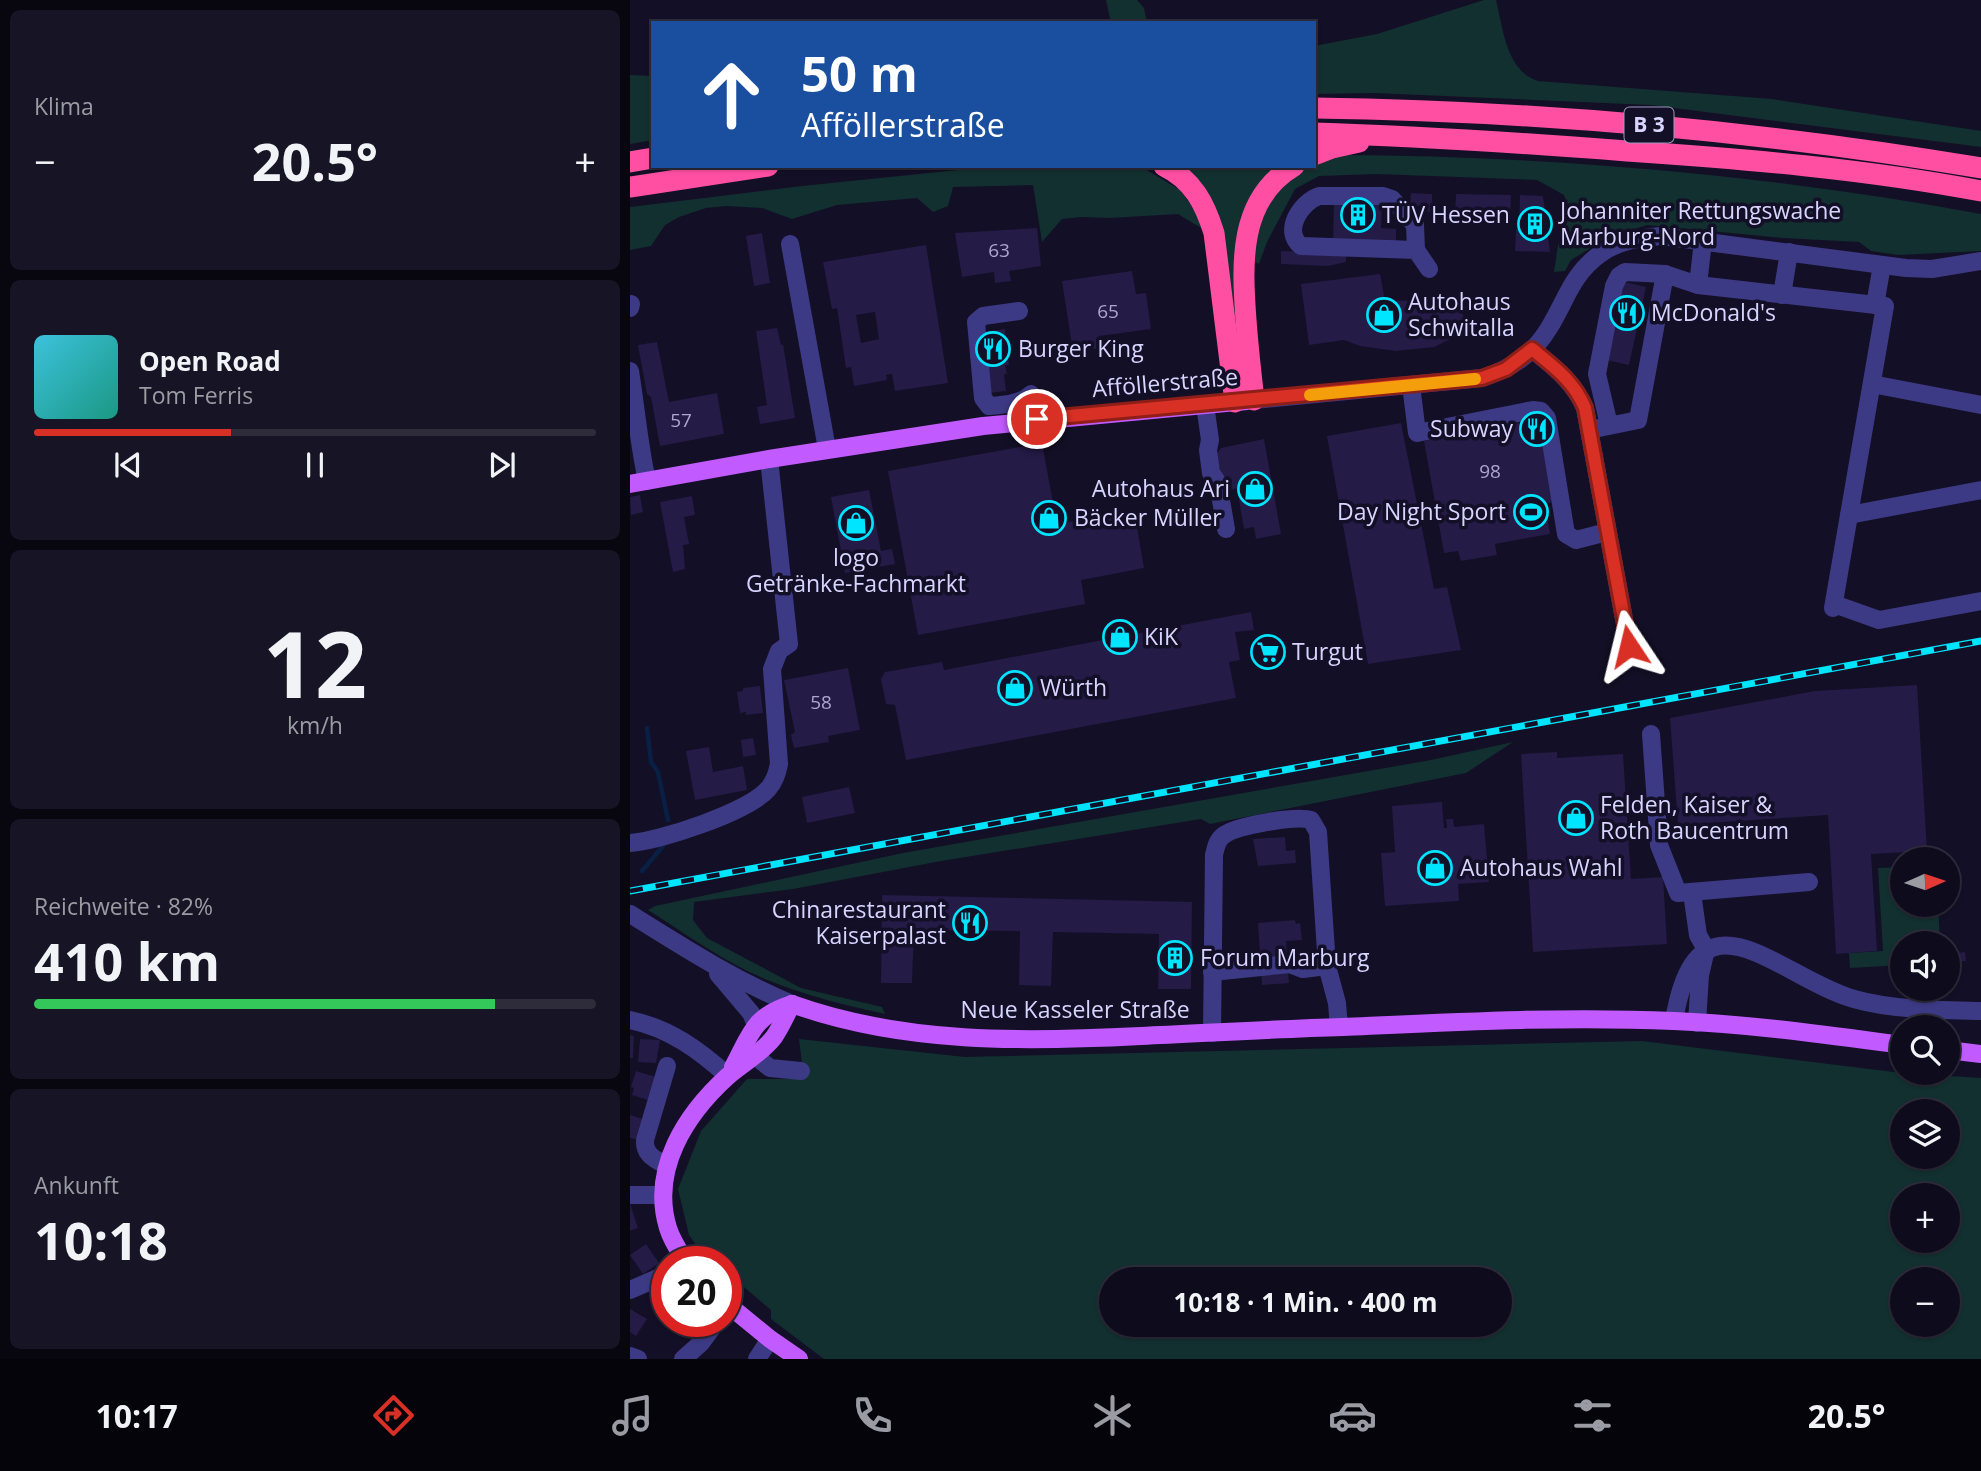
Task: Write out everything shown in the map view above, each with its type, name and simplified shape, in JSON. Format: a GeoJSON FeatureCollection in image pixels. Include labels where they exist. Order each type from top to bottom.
{"type":"FeatureCollection","features":[{"type":"Feature","properties":{"kind":"highway","name":"B 3"},"geometry":{"type":"LineString","coordinates":[[1316,108],[1433,109],[1687,128],[1981,168]]}},
{"type":"Feature","properties":{"kind":"highway","name":"B 3"},"geometry":{"type":"LineString","coordinates":[[1316,133],[1392,135],[1777,162],[1909,177],[1981,191]]}},
{"type":"Feature","properties":{"kind":"highway"},"geometry":{"type":"LineString","coordinates":[[1316,154],[1332,148],[1392,135]]}},
{"type":"Feature","properties":{"kind":"highway"},"geometry":{"type":"LineString","coordinates":[[630,162],[651,158]]}},
{"type":"Feature","properties":{"kind":"highway"},"geometry":{"type":"LineString","coordinates":[[630,187],[755,168]]}},
{"type":"Feature","properties":{"kind":"highway"},"geometry":{"type":"LineString","coordinates":[[1167,168],[1181,176],[1195,191],[1208,214],[1214,233],[1244,401]]}},
{"type":"Feature","properties":{"kind":"highway"},"geometry":{"type":"LineString","coordinates":[[1244,401],[1245,242],[1259,201],[1278,178],[1291,168]]}},
{"type":"Feature","properties":{"kind":"main road","name":"Afföllerstraße"},"geometry":{"type":"LineString","coordinates":[[638,483],[827,449],[1014,422],[1244,401]]}},
{"type":"Feature","properties":{"kind":"main road","name":"Neue Kasseler Straße"},"geometry":{"type":"LineString","coordinates":[[792,1004],[822,1015],[906,1032],[1046,1040],[1512,1020],[1674,1021],[1890,1044]]}},
{"type":"Feature","properties":{"kind":"main road"},"geometry":{"type":"LineString","coordinates":[[728,1076],[756,1025],[764,1016],[775,1009],[792,1004]]}},
{"type":"Feature","properties":{"kind":"main road"},"geometry":{"type":"LineString","coordinates":[[677,1246],[668,1229],[663,1195],[667,1166],[674,1145],[685,1125],[728,1076],[776,1034],[792,1004]]}},
{"type":"Feature","properties":{"kind":"main road"},"geometry":{"type":"LineString","coordinates":[[1960,1051],[1981,1054]]}},
{"type":"Feature","properties":{"kind":"main road"},"geometry":{"type":"LineString","coordinates":[[742,1318],[799,1359]]}},
{"type":"Feature","properties":{"kind":"street"},"geometry":{"type":"LineString","coordinates":[[1416,250],[1301,246],[1296,242],[1293,224],[1297,215],[1312,199],[1330,195],[1383,196],[1392,199],[1415,225],[1416,250],[1429,269]]}},
{"type":"Feature","properties":{"kind":"street","name":"Afföllerstraße"},"geometry":{"type":"LineString","coordinates":[[1244,401],[1482,378],[1506,369],[1532,349],[1550,327],[1576,277],[1601,253],[1633,240],[1661,236],[1882,265],[1933,269],[1981,261]]}},
{"type":"Feature","properties":{"kind":"street"},"geometry":{"type":"LineString","coordinates":[[1698,285],[1703,241]]}},
{"type":"Feature","properties":{"kind":"street"},"geometry":{"type":"LineString","coordinates":[[790,244],[827,449]]}},
{"type":"Feature","properties":{"kind":"street"},"geometry":{"type":"LineString","coordinates":[[1782,295],[1789,252]]}},
{"type":"Feature","properties":{"kind":"street"},"geometry":{"type":"LineString","coordinates":[[1875,305],[1882,265]]}},
{"type":"Feature","properties":{"kind":"street"},"geometry":{"type":"LineString","coordinates":[[1609,425],[1597,374],[1614,286],[1619,276],[1625,272],[1665,274],[1698,285],[1885,306],[1834,606],[1879,620],[1981,601]]}},
{"type":"Feature","properties":{"kind":"street"},"geometry":{"type":"LineString","coordinates":[[1589,430],[1638,420],[1665,274]]}},
{"type":"Feature","properties":{"kind":"street"},"geometry":{"type":"LineString","coordinates":[[1019,312],[983,316],[975,322],[983,398],[989,406],[995,406],[1025,400],[1031,394]]}},
{"type":"Feature","properties":{"kind":"street"},"geometry":{"type":"LineString","coordinates":[[1532,349],[1556,368],[1577,392],[1585,408],[1629,646]]}},
{"type":"Feature","properties":{"kind":"street"},"geometry":{"type":"LineString","coordinates":[[630,371],[638,483]]}},
{"type":"Feature","properties":{"kind":"street"},"geometry":{"type":"LineString","coordinates":[[1872,384],[1981,405]]}},
{"type":"Feature","properties":{"kind":"street"},"geometry":{"type":"LineString","coordinates":[[1411,385],[1417,433],[1533,410],[1543,412],[1548,418],[1566,534],[1576,540],[1607,535]]}},
{"type":"Feature","properties":{"kind":"street"},"geometry":{"type":"LineString","coordinates":[[1205,405],[1211,473],[1218,483],[1226,528]]}},
{"type":"Feature","properties":{"kind":"street"},"geometry":{"type":"LineString","coordinates":[[630,843],[672,834],[744,805],[768,790],[775,778],[779,764],[772,669],[779,650],[789,644],[769,459]]}},
{"type":"Feature","properties":{"kind":"street"},"geometry":{"type":"LineString","coordinates":[[1849,515],[1981,490]]}},
{"type":"Feature","properties":{"kind":"street"},"geometry":{"type":"LineString","coordinates":[[1651,734],[1659,845],[1678,893],[1809,882]]}},
{"type":"Feature","properties":{"kind":"street","name":"Neue Kasseler Straße"},"geometry":{"type":"LineString","coordinates":[[1212,1033],[1214,855],[1220,839],[1236,829],[1297,818],[1311,820],[1318,832],[1327,969],[1337,1003],[1332,1027]]}},
{"type":"Feature","properties":{"kind":"street"},"geometry":{"type":"LineString","coordinates":[[1692,893],[1698,935],[1707,951],[1700,975],[1697,1023]]}},
{"type":"Feature","properties":{"kind":"street","name":"Neue Kasseler Straße"},"geometry":{"type":"LineString","coordinates":[[630,914],[709,963],[792,1004]]}},
{"type":"Feature","properties":{"kind":"street"},"geometry":{"type":"LineString","coordinates":[[1674,1021],[1678,996],[1691,967],[1717,945],[1746,948],[1854,999],[1905,1006],[1981,1011]]}},
{"type":"Feature","properties":{"kind":"street"},"geometry":{"type":"LineString","coordinates":[[709,963],[745,1004],[756,1025]]}},
{"type":"Feature","properties":{"kind":"street"},"geometry":{"type":"LineString","coordinates":[[1212,972],[1290,964],[1303,969],[1327,969]]}},
{"type":"Feature","properties":{"kind":"street"},"geometry":{"type":"LineString","coordinates":[[630,1020],[659,1029],[696,1049],[728,1076]]}},
{"type":"Feature","properties":{"kind":"street"},"geometry":{"type":"LineString","coordinates":[[754,1055],[770,1068],[801,1071]]}},
{"type":"Feature","properties":{"kind":"street"},"geometry":{"type":"LineString","coordinates":[[667,1066],[644,1148],[647,1154],[667,1166]]}},
{"type":"Feature","properties":{"kind":"street"},"geometry":{"type":"LineString","coordinates":[[630,1195],[663,1195]]}},
{"type":"Feature","properties":{"kind":"street"},"geometry":{"type":"LineString","coordinates":[[630,1290],[651,1281]]}},
{"type":"Feature","properties":{"kind":"street"},"geometry":{"type":"LineString","coordinates":[[684,1359],[705,1337]]}},
{"type":"Feature","properties":{"kind":"street"},"geometry":{"type":"LineString","coordinates":[[757,1359],[770,1339]]}},
{"type":"Feature","properties":{"kind":"street"},"geometry":{"type":"LineString","coordinates":[[630,1356],[638,1359]]}},
{"type":"Feature","properties":{"kind":"green space"},"geometry":{"type":"Polygon","coordinates":[[[1106,0],[1137,0],[1144,8],[1147,21],[1111,21],[1106,0]]]}},
{"type":"Feature","properties":{"kind":"green space"},"geometry":{"type":"Polygon","coordinates":[[[1484,0],[1496,0],[1512,58],[1527,76],[1538,81],[1772,99],[1981,131],[1981,147],[1651,105],[1374,93],[1316,94],[1316,46],[1377,34],[1484,0]]]}},
{"type":"Feature","properties":{"kind":"green space"},"geometry":{"type":"Polygon","coordinates":[[[630,75],[651,76],[651,140],[630,144],[630,75]]]}},
{"type":"Feature","properties":{"kind":"green space"},"geometry":{"type":"Polygon","coordinates":[[[1337,155],[1499,159],[1660,170],[1821,188],[1981,214],[1981,251],[1898,255],[1871,251],[1859,242],[1647,225],[1609,237],[1571,260],[1565,271],[1554,272],[1558,245],[1570,215],[1564,195],[1537,180],[1377,174],[1319,176],[1295,189],[1267,242],[1259,264],[1251,260],[1269,203],[1292,176],[1306,168],[1316,168],[1316,164],[1337,155]]]}},
{"type":"Feature","properties":{"kind":"green space"},"geometry":{"type":"Polygon","coordinates":[[[978,168],[1143,168],[1180,190],[1201,219],[1201,228],[1178,214],[1081,217],[1062,219],[1042,242],[1033,185],[953,187],[948,206],[933,212],[917,198],[837,205],[792,219],[762,208],[706,208],[665,225],[651,246],[630,250],[630,207],[978,168]]]}},
{"type":"Feature","properties":{"kind":"green space"},"geometry":{"type":"Polygon","coordinates":[[[1183,168],[1278,168],[1259,189],[1243,379],[1223,232],[1212,204],[1183,168]]]}},
{"type":"Feature","properties":{"kind":"green space"},"geometry":{"type":"Polygon","coordinates":[[[1513,742],[1466,773],[1210,824],[1201,819],[941,861],[793,889],[694,902],[693,920],[707,938],[801,988],[882,1007],[885,1014],[824,999],[765,979],[720,956],[648,910],[655,906],[903,853],[1431,760],[1513,742]]]}},
{"type":"Feature","properties":{"kind":"green space"},"geometry":{"type":"Polygon","coordinates":[[[1878,868],[1890,868],[1890,917],[1939,917],[1939,931],[1890,931],[1890,966],[1850,968],[1849,953],[1883,951],[1878,868]]]}},
{"type":"Feature","properties":{"kind":"green space"},"geometry":{"type":"Polygon","coordinates":[[[799,1039],[965,1057],[1642,1041],[1890,1072],[1890,1085],[1960,1085],[1960,1077],[1981,1078],[1981,1359],[824,1359],[771,1319],[771,1310],[742,1286],[742,1246],[697,1246],[689,1235],[678,1189],[701,1131],[747,1079],[804,1079],[799,1039]]]}},
{"type":"Feature","properties":{"kind":"building","name":"TÜV Hessen"},"geometry":{"type":"Polygon","coordinates":[[[1411,193],[1432,194],[1432,212],[1420,211],[1420,206],[1410,205],[1411,193]]]}},
{"type":"Feature","properties":{"kind":"building"},"geometry":{"type":"Polygon","coordinates":[[[1456,194],[1511,195],[1510,219],[1455,216],[1456,194]]]}},
{"type":"Feature","properties":{"kind":"building","name":"Johanniter Rettungswache Marburg-Nord"},"geometry":{"type":"Polygon","coordinates":[[[1520,195],[1543,196],[1546,219],[1550,218],[1552,229],[1547,229],[1550,252],[1515,251],[1520,195]]]}},
{"type":"Feature","properties":{"kind":"building","name":"TÜV Hessen"},"geometry":{"type":"Polygon","coordinates":[[[1334,199],[1382,201],[1381,228],[1396,229],[1396,246],[1333,243],[1334,199]]]}},
{"type":"Feature","properties":{"kind":"building"},"geometry":{"type":"Polygon","coordinates":[[[1037,228],[1041,266],[1009,271],[1011,281],[995,283],[994,272],[962,277],[955,233],[1037,228]]]}},
{"type":"Feature","properties":{"kind":"building"},"geometry":{"type":"Polygon","coordinates":[[[762,233],[770,283],[754,286],[746,236],[762,233]]]}},
{"type":"Feature","properties":{"kind":"building"},"geometry":{"type":"Polygon","coordinates":[[[926,245],[948,383],[895,391],[892,374],[886,375],[887,380],[854,386],[851,367],[846,368],[837,308],[832,309],[823,262],[926,245]],[[875,312],[856,315],[861,343],[879,339],[875,312]]]}},
{"type":"Feature","properties":{"kind":"building"},"geometry":{"type":"Polygon","coordinates":[[[1281,251],[1346,253],[1346,262],[1328,266],[1281,264],[1281,251]]]}},
{"type":"Feature","properties":{"kind":"building"},"geometry":{"type":"Polygon","coordinates":[[[1132,271],[1136,294],[1146,293],[1151,329],[1099,336],[1101,348],[1073,352],[1062,281],[1132,271]]]}},
{"type":"Feature","properties":{"kind":"building","name":"Autohaus Schwitalla"},"geometry":{"type":"Polygon","coordinates":[[[1380,274],[1385,301],[1432,300],[1449,303],[1462,312],[1462,330],[1455,337],[1434,347],[1396,351],[1360,346],[1344,340],[1309,345],[1301,284],[1380,274]]]}},
{"type":"Feature","properties":{"kind":"building","name":"McDonald's"},"geometry":{"type":"Polygon","coordinates":[[[1620,281],[1646,287],[1629,365],[1602,359],[1620,281]]]}},
{"type":"Feature","properties":{"kind":"building"},"geometry":{"type":"Polygon","coordinates":[[[777,328],[781,345],[783,344],[795,418],[760,424],[757,407],[767,405],[756,331],[777,328]]]}},
{"type":"Feature","properties":{"kind":"building","name":"Burger King"},"geometry":{"type":"Polygon","coordinates":[[[1005,329],[1009,365],[1005,365],[1006,391],[989,393],[977,333],[1005,329]]]}},
{"type":"Feature","properties":{"kind":"building"},"geometry":{"type":"Polygon","coordinates":[[[657,342],[669,402],[717,393],[724,434],[660,446],[638,345],[657,342]]]}},
{"type":"Feature","properties":{"kind":"building"},"geometry":{"type":"Polygon","coordinates":[[[1527,421],[1529,431],[1543,428],[1556,502],[1545,503],[1550,534],[1495,544],[1497,555],[1461,561],[1458,551],[1444,553],[1424,441],[1478,431],[1489,439],[1498,428],[1527,421]]]}},
{"type":"Feature","properties":{"kind":"building"},"geometry":{"type":"Polygon","coordinates":[[[1401,423],[1434,589],[1447,587],[1461,650],[1368,664],[1327,436],[1401,423]]]}},
{"type":"Feature","properties":{"kind":"building","name":"Autohaus Ari"},"geometry":{"type":"Polygon","coordinates":[[[1264,439],[1281,534],[1256,539],[1254,527],[1244,529],[1237,488],[1231,490],[1228,478],[1219,473],[1216,455],[1221,448],[1264,439]]]}},
{"type":"Feature","properties":{"kind":"building"},"geometry":{"type":"Polygon","coordinates":[[[1042,443],[1057,524],[1134,510],[1144,568],[1081,580],[1085,604],[918,635],[888,471],[1042,443]]]}},
{"type":"Feature","properties":{"kind":"building","name":"logo Getränke-Fachmarkt"},"geometry":{"type":"Polygon","coordinates":[[[869,490],[881,551],[892,549],[895,564],[845,573],[831,497],[869,490]]]}},
{"type":"Feature","properties":{"kind":"building"},"geometry":{"type":"Polygon","coordinates":[[[640,495],[643,512],[631,515],[630,497],[640,495]]]}},
{"type":"Feature","properties":{"kind":"building"},"geometry":{"type":"Polygon","coordinates":[[[692,496],[695,515],[684,517],[689,544],[683,545],[685,569],[673,572],[660,502],[692,496]]]}},
{"type":"Feature","properties":{"kind":"building"},"geometry":{"type":"Polygon","coordinates":[[[1251,612],[1254,630],[1235,632],[1240,660],[1229,662],[1236,698],[906,760],[895,705],[886,704],[881,679],[885,672],[942,662],[944,670],[1251,612]]]}},
{"type":"Feature","properties":{"kind":"building"},"geometry":{"type":"Polygon","coordinates":[[[848,668],[860,730],[828,736],[829,742],[794,748],[791,735],[795,732],[784,680],[848,668]]]}},
{"type":"Feature","properties":{"kind":"building"},"geometry":{"type":"Polygon","coordinates":[[[1917,685],[1927,847],[1890,847],[1890,853],[1871,854],[1877,951],[1836,954],[1828,815],[1678,825],[1670,718],[1815,691],[1917,685]]]}},
{"type":"Feature","properties":{"kind":"building"},"geometry":{"type":"Polygon","coordinates":[[[760,686],[763,713],[740,713],[737,692],[743,691],[743,688],[760,686]]]}},
{"type":"Feature","properties":{"kind":"building"},"geometry":{"type":"Polygon","coordinates":[[[753,738],[756,755],[743,757],[741,740],[753,738]]]}},
{"type":"Feature","properties":{"kind":"building"},"geometry":{"type":"Polygon","coordinates":[[[709,747],[713,772],[743,766],[747,790],[695,800],[686,751],[709,747]]]}},
{"type":"Feature","properties":{"kind":"building","name":"Felden, Kaiser & Roth Baucentrum"},"geometry":{"type":"Polygon","coordinates":[[[1557,752],[1557,758],[1623,754],[1631,879],[1663,877],[1667,944],[1533,952],[1521,754],[1557,752]]]}},
{"type":"Feature","properties":{"kind":"building"},"geometry":{"type":"Polygon","coordinates":[[[849,787],[855,813],[807,823],[802,797],[849,787]]]}},
{"type":"Feature","properties":{"kind":"building","name":"Autohaus Wahl"},"geometry":{"type":"Polygon","coordinates":[[[1442,802],[1444,828],[1447,828],[1446,819],[1453,819],[1454,827],[1484,824],[1489,882],[1458,884],[1459,901],[1385,906],[1381,853],[1395,852],[1392,806],[1442,802]]]}},
{"type":"Feature","properties":{"kind":"building"},"geometry":{"type":"Polygon","coordinates":[[[1285,837],[1286,851],[1295,850],[1296,863],[1258,866],[1253,839],[1285,837]]]}},
{"type":"Feature","properties":{"kind":"building","name":"Forum Marburg"},"geometry":{"type":"Polygon","coordinates":[[[882,895],[1192,902],[1191,989],[1158,989],[1159,934],[1053,932],[1051,986],[1019,985],[1020,931],[914,930],[912,983],[881,983],[882,895]]]}},
{"type":"Feature","properties":{"kind":"building"},"geometry":{"type":"Polygon","coordinates":[[[1295,920],[1296,924],[1300,923],[1302,940],[1286,941],[1289,983],[1262,985],[1258,923],[1295,920]]]}},
{"type":"Feature","properties":{"kind":"building"},"geometry":{"type":"Polygon","coordinates":[[[1965,952],[1966,961],[1960,962],[1960,953],[1965,952]]]}},
{"type":"Feature","properties":{"kind":"building"},"geometry":{"type":"Polygon","coordinates":[[[630,1035],[634,1036],[633,1058],[630,1058],[630,1035]]]}},
{"type":"Feature","properties":{"kind":"building"},"geometry":{"type":"Polygon","coordinates":[[[640,1039],[660,1040],[656,1063],[638,1062],[640,1039]]]}},
{"type":"Feature","properties":{"kind":"building"},"geometry":{"type":"Polygon","coordinates":[[[636,1071],[656,1077],[648,1100],[632,1095],[634,1088],[631,1087],[636,1071]]]}},
{"type":"Feature","properties":{"kind":"building"},"geometry":{"type":"Polygon","coordinates":[[[630,1115],[642,1119],[636,1139],[630,1138],[630,1115]]]}},
{"type":"Feature","properties":{"kind":"building"},"geometry":{"type":"Polygon","coordinates":[[[630,1204],[638,1228],[630,1231],[630,1204]]]}},
{"type":"Feature","properties":{"kind":"building"},"geometry":{"type":"Polygon","coordinates":[[[646,1244],[651,1251],[651,1268],[643,1274],[630,1255],[646,1244]]]}},
{"type":"Feature","properties":{"kind":"building"},"geometry":{"type":"Polygon","coordinates":[[[630,1309],[647,1319],[636,1336],[630,1332],[630,1309]]]}},
{"type":"Feature","properties":{"kind":"waterway"},"geometry":{"type":"LineString","coordinates":[[647,728],[651,762],[658,772],[668,820]]}},
{"type":"Feature","properties":{"kind":"waterway"},"geometry":{"type":"LineString","coordinates":[[642,871],[663,846]]}},
{"type":"Feature","properties":{"kind":"railway"},"geometry":{"type":"LineString","coordinates":[[630,891],[1981,641]]}},
{"type":"Feature","properties":{"kind":"slow traffic"},"geometry":{"type":"LineString","coordinates":[[1310,395],[1475,379]]}},
{"type":"Feature","properties":{"kind":"place","name":"TÜV Hessen"},"geometry":{"type":"Point","coordinates":[1358,215]}},
{"type":"Feature","properties":{"kind":"place","name":"Johanniter Rettungswache Marburg-Nord"},"geometry":{"type":"Point","coordinates":[1535,224]}},
{"type":"Feature","properties":{"kind":"place","name":"McDonald's"},"geometry":{"type":"Point","coordinates":[1627,313]}},
{"type":"Feature","properties":{"kind":"place","name":"Autohaus Schwitalla"},"geometry":{"type":"Point","coordinates":[1384,315]}},
{"type":"Feature","properties":{"kind":"place","name":"Burger King"},"geometry":{"type":"Point","coordinates":[993,349]}},
{"type":"Feature","properties":{"kind":"place","name":"Subway"},"geometry":{"type":"Point","coordinates":[1537,429]}},
{"type":"Feature","properties":{"kind":"place","name":"Autohaus Ari"},"geometry":{"type":"Point","coordinates":[1255,489]}},
{"type":"Feature","properties":{"kind":"place","name":"Day Night Sport"},"geometry":{"type":"Point","coordinates":[1531,512]}},
{"type":"Feature","properties":{"kind":"place","name":"Bäcker Müller"},"geometry":{"type":"Point","coordinates":[1049,518]}},
{"type":"Feature","properties":{"kind":"place","name":"logo Getränke-Fachmarkt"},"geometry":{"type":"Point","coordinates":[856,523]}},
{"type":"Feature","properties":{"kind":"place","name":"KiK"},"geometry":{"type":"Point","coordinates":[1120,637]}},
{"type":"Feature","properties":{"kind":"place","name":"Turgut"},"geometry":{"type":"Point","coordinates":[1268,652]}},
{"type":"Feature","properties":{"kind":"place","name":"Würth"},"geometry":{"type":"Point","coordinates":[1015,688]}},
{"type":"Feature","properties":{"kind":"place","name":"Felden, Kaiser & Roth Baucentrum"},"geometry":{"type":"Point","coordinates":[1576,818]}},
{"type":"Feature","properties":{"kind":"place","name":"Autohaus Wahl"},"geometry":{"type":"Point","coordinates":[1435,868]}},
{"type":"Feature","properties":{"kind":"place","name":"Chinarestaurant Kaiserpalast"},"geometry":{"type":"Point","coordinates":[970,923]}},
{"type":"Feature","properties":{"kind":"place","name":"Forum Marburg"},"geometry":{"type":"Point","coordinates":[1175,958]}},
{"type":"Feature","properties":{"kind":"route"},"geometry":{"type":"LineString","coordinates":[[1037,419],[1482,378],[1506,369],[1524,358],[1532,349],[1563,374],[1585,408],[1629,646]]}}]}
